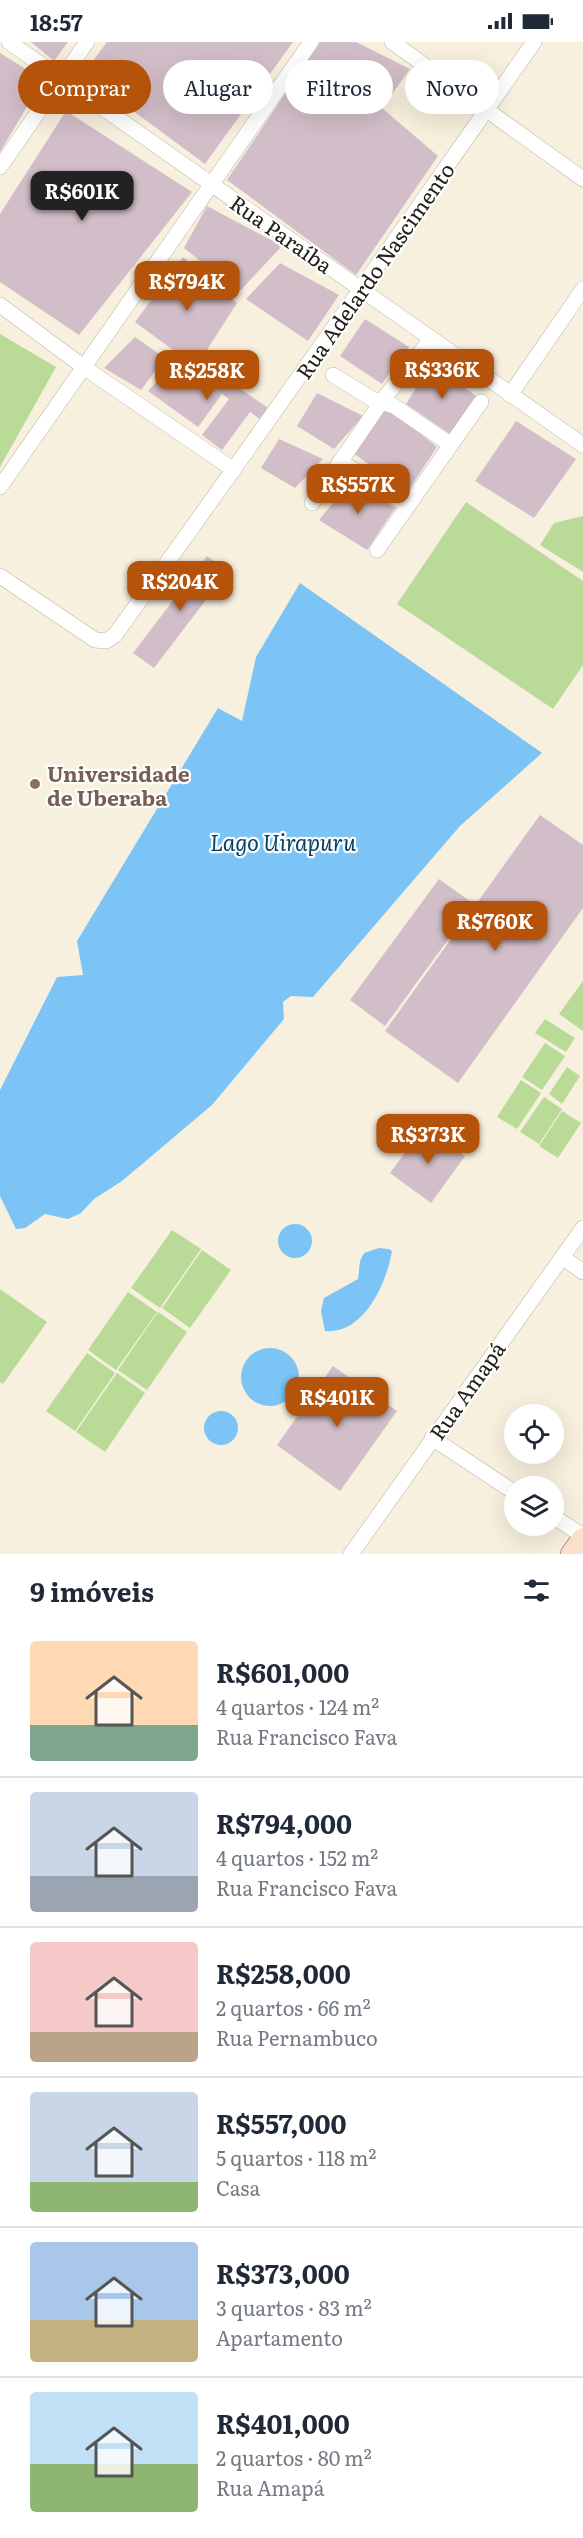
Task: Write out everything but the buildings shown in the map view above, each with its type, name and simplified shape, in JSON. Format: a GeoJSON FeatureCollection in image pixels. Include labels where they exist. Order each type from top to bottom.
{"type":"FeatureCollection","features":[{"type":"Feature","properties":{"kind":"main road"},"geometry":{"type":"LineString","coordinates":[[572,1554],[583,1538]]}},
{"type":"Feature","properties":{"kind":"street","name":"Rua Paraíba"},"geometry":{"type":"LineString","coordinates":[[9,42],[34,60]]}},
{"type":"Feature","properties":{"kind":"street"},"geometry":{"type":"LineString","coordinates":[[74,60],[87,42]]}},
{"type":"Feature","properties":{"kind":"street"},"geometry":{"type":"LineString","coordinates":[[0,487],[311,42]]}},
{"type":"Feature","properties":{"kind":"street"},"geometry":{"type":"LineString","coordinates":[[392,42],[417,60]]}},
{"type":"Feature","properties":{"kind":"street","name":"Rua Adelardo Nascimento"},"geometry":{"type":"LineString","coordinates":[[499,92],[534,42]]}},
{"type":"Feature","properties":{"kind":"street"},"geometry":{"type":"LineString","coordinates":[[0,166],[36,114]]}},
{"type":"Feature","properties":{"kind":"street","name":"Rua Paraíba"},"geometry":{"type":"LineString","coordinates":[[111,114],[583,445]]}},
{"type":"Feature","properties":{"kind":"street","name":"Rua Adelardo Nascimento"},"geometry":{"type":"LineString","coordinates":[[0,576],[95,640],[106,641],[115,635],[484,114]]}},
{"type":"Feature","properties":{"kind":"street"},"geometry":{"type":"LineString","coordinates":[[490,114],[583,179]]}},
{"type":"Feature","properties":{"kind":"street"},"geometry":{"type":"LineString","coordinates":[[510,395],[583,289]]}},
{"type":"Feature","properties":{"kind":"street"},"geometry":{"type":"LineString","coordinates":[[0,305],[85,368],[234,470]]}},
{"type":"Feature","properties":{"kind":"street"},"geometry":{"type":"LineString","coordinates":[[312,502],[382,401],[431,339]]}},
{"type":"Feature","properties":{"kind":"street"},"geometry":{"type":"LineString","coordinates":[[333,375],[363,394],[406,412],[451,444]]}},
{"type":"Feature","properties":{"kind":"street"},"geometry":{"type":"LineString","coordinates":[[377,550],[481,402]]}},
{"type":"Feature","properties":{"kind":"street"},"geometry":{"type":"LineString","coordinates":[[340,461],[407,506]]}},
{"type":"Feature","properties":{"kind":"street","name":"Rua Amapá"},"geometry":{"type":"LineString","coordinates":[[351,1554],[583,1228]]}},
{"type":"Feature","properties":{"kind":"street"},"geometry":{"type":"LineString","coordinates":[[562,1257],[583,1272]]}},
{"type":"Feature","properties":{"kind":"street"},"geometry":{"type":"LineString","coordinates":[[432,1438],[504,1485]]}},
{"type":"Feature","properties":{"kind":"street"},"geometry":{"type":"LineString","coordinates":[[564,1524],[583,1538]]}},
{"type":"Feature","properties":{"kind":"green space"},"geometry":{"type":"Polygon","coordinates":[[[0,334],[56,367],[0,467],[0,334]]]}},
{"type":"Feature","properties":{"kind":"green space"},"geometry":{"type":"Polygon","coordinates":[[[466,502],[583,581],[583,665],[553,709],[397,604],[466,502]]]}},
{"type":"Feature","properties":{"kind":"green space"},"geometry":{"type":"Polygon","coordinates":[[[583,516],[583,572],[540,545],[554,523],[583,516]]]}},
{"type":"Feature","properties":{"kind":"green space"},"geometry":{"type":"Polygon","coordinates":[[[583,981],[583,1031],[559,1014],[583,981]]]}},
{"type":"Feature","properties":{"kind":"green space"},"geometry":{"type":"Polygon","coordinates":[[[545,1019],[575,1038],[566,1052],[535,1033],[545,1019]]]}},
{"type":"Feature","properties":{"kind":"green space"},"geometry":{"type":"Polygon","coordinates":[[[545,1043],[565,1056],[542,1090],[522,1077],[545,1043]]]}},
{"type":"Feature","properties":{"kind":"green space"},"geometry":{"type":"Polygon","coordinates":[[[567,1067],[580,1076],[562,1104],[549,1094],[567,1067]]]}},
{"type":"Feature","properties":{"kind":"green space"},"geometry":{"type":"Polygon","coordinates":[[[521,1080],[541,1093],[517,1129],[497,1117],[521,1080]]]}},
{"type":"Feature","properties":{"kind":"green space"},"geometry":{"type":"Polygon","coordinates":[[[544,1097],[562,1109],[539,1144],[520,1132],[544,1097]]]}},
{"type":"Feature","properties":{"kind":"green space"},"geometry":{"type":"Polygon","coordinates":[[[562,1111],[581,1123],[558,1158],[539,1146],[562,1111]]]}},
{"type":"Feature","properties":{"kind":"green space"},"geometry":{"type":"Polygon","coordinates":[[[172,1230],[201,1249],[160,1308],[131,1288],[172,1230]]]}},
{"type":"Feature","properties":{"kind":"green space"},"geometry":{"type":"Polygon","coordinates":[[[202,1250],[231,1270],[190,1328],[162,1308],[202,1250]]]}},
{"type":"Feature","properties":{"kind":"green space"},"geometry":{"type":"Polygon","coordinates":[[[0,1289],[47,1322],[3,1384],[0,1382],[0,1289]]]}},
{"type":"Feature","properties":{"kind":"green space"},"geometry":{"type":"Polygon","coordinates":[[[128,1292],[157,1312],[116,1370],[88,1350],[128,1292]]]}},
{"type":"Feature","properties":{"kind":"green space"},"geometry":{"type":"Polygon","coordinates":[[[158,1312],[187,1332],[147,1390],[118,1370],[158,1312]]]}},
{"type":"Feature","properties":{"kind":"green space"},"geometry":{"type":"Polygon","coordinates":[[[87,1353],[115,1373],[75,1431],[46,1411],[87,1353]]]}},
{"type":"Feature","properties":{"kind":"green space"},"geometry":{"type":"Polygon","coordinates":[[[117,1373],[145,1393],[105,1452],[76,1432],[117,1373]]]}},
{"type":"Feature","properties":{"kind":"water","name":"Lago Uirapuru"},"geometry":{"type":"Polygon","coordinates":[[[300,583],[542,753],[460,826],[313,997],[291,996],[283,1002],[284,1019],[212,1105],[122,1181],[94,1199],[81,1213],[68,1219],[45,1214],[25,1228],[16,1229],[0,1196],[0,1090],[57,977],[83,975],[77,941],[218,708],[242,721],[256,657],[300,583]]]}},
{"type":"Feature","properties":{"kind":"water"},"geometry":{"type":"Polygon","coordinates":[[[295,1224],[307,1229],[312,1241],[307,1253],[295,1258],[283,1253],[278,1241],[283,1229],[295,1224]]]}},
{"type":"Feature","properties":{"kind":"water"},"geometry":{"type":"Polygon","coordinates":[[[379,1248],[392,1251],[385,1277],[371,1304],[351,1325],[339,1330],[325,1331],[321,1311],[324,1298],[358,1279],[360,1261],[364,1253],[379,1248]]]}},
{"type":"Feature","properties":{"kind":"water"},"geometry":{"type":"Polygon","coordinates":[[[270,1348],[286,1353],[294,1361],[299,1377],[294,1393],[286,1401],[270,1406],[254,1401],[246,1393],[241,1377],[246,1361],[254,1353],[270,1348]]]}},
{"type":"Feature","properties":{"kind":"water"},"geometry":{"type":"Polygon","coordinates":[[[221,1411],[233,1416],[238,1428],[233,1440],[221,1445],[209,1440],[204,1428],[209,1416],[221,1411]]]}},
{"type":"Feature","properties":{"kind":"place","name":"Universidade de Uberaba"},"geometry":{"type":"Point","coordinates":[35,784]}}]}
